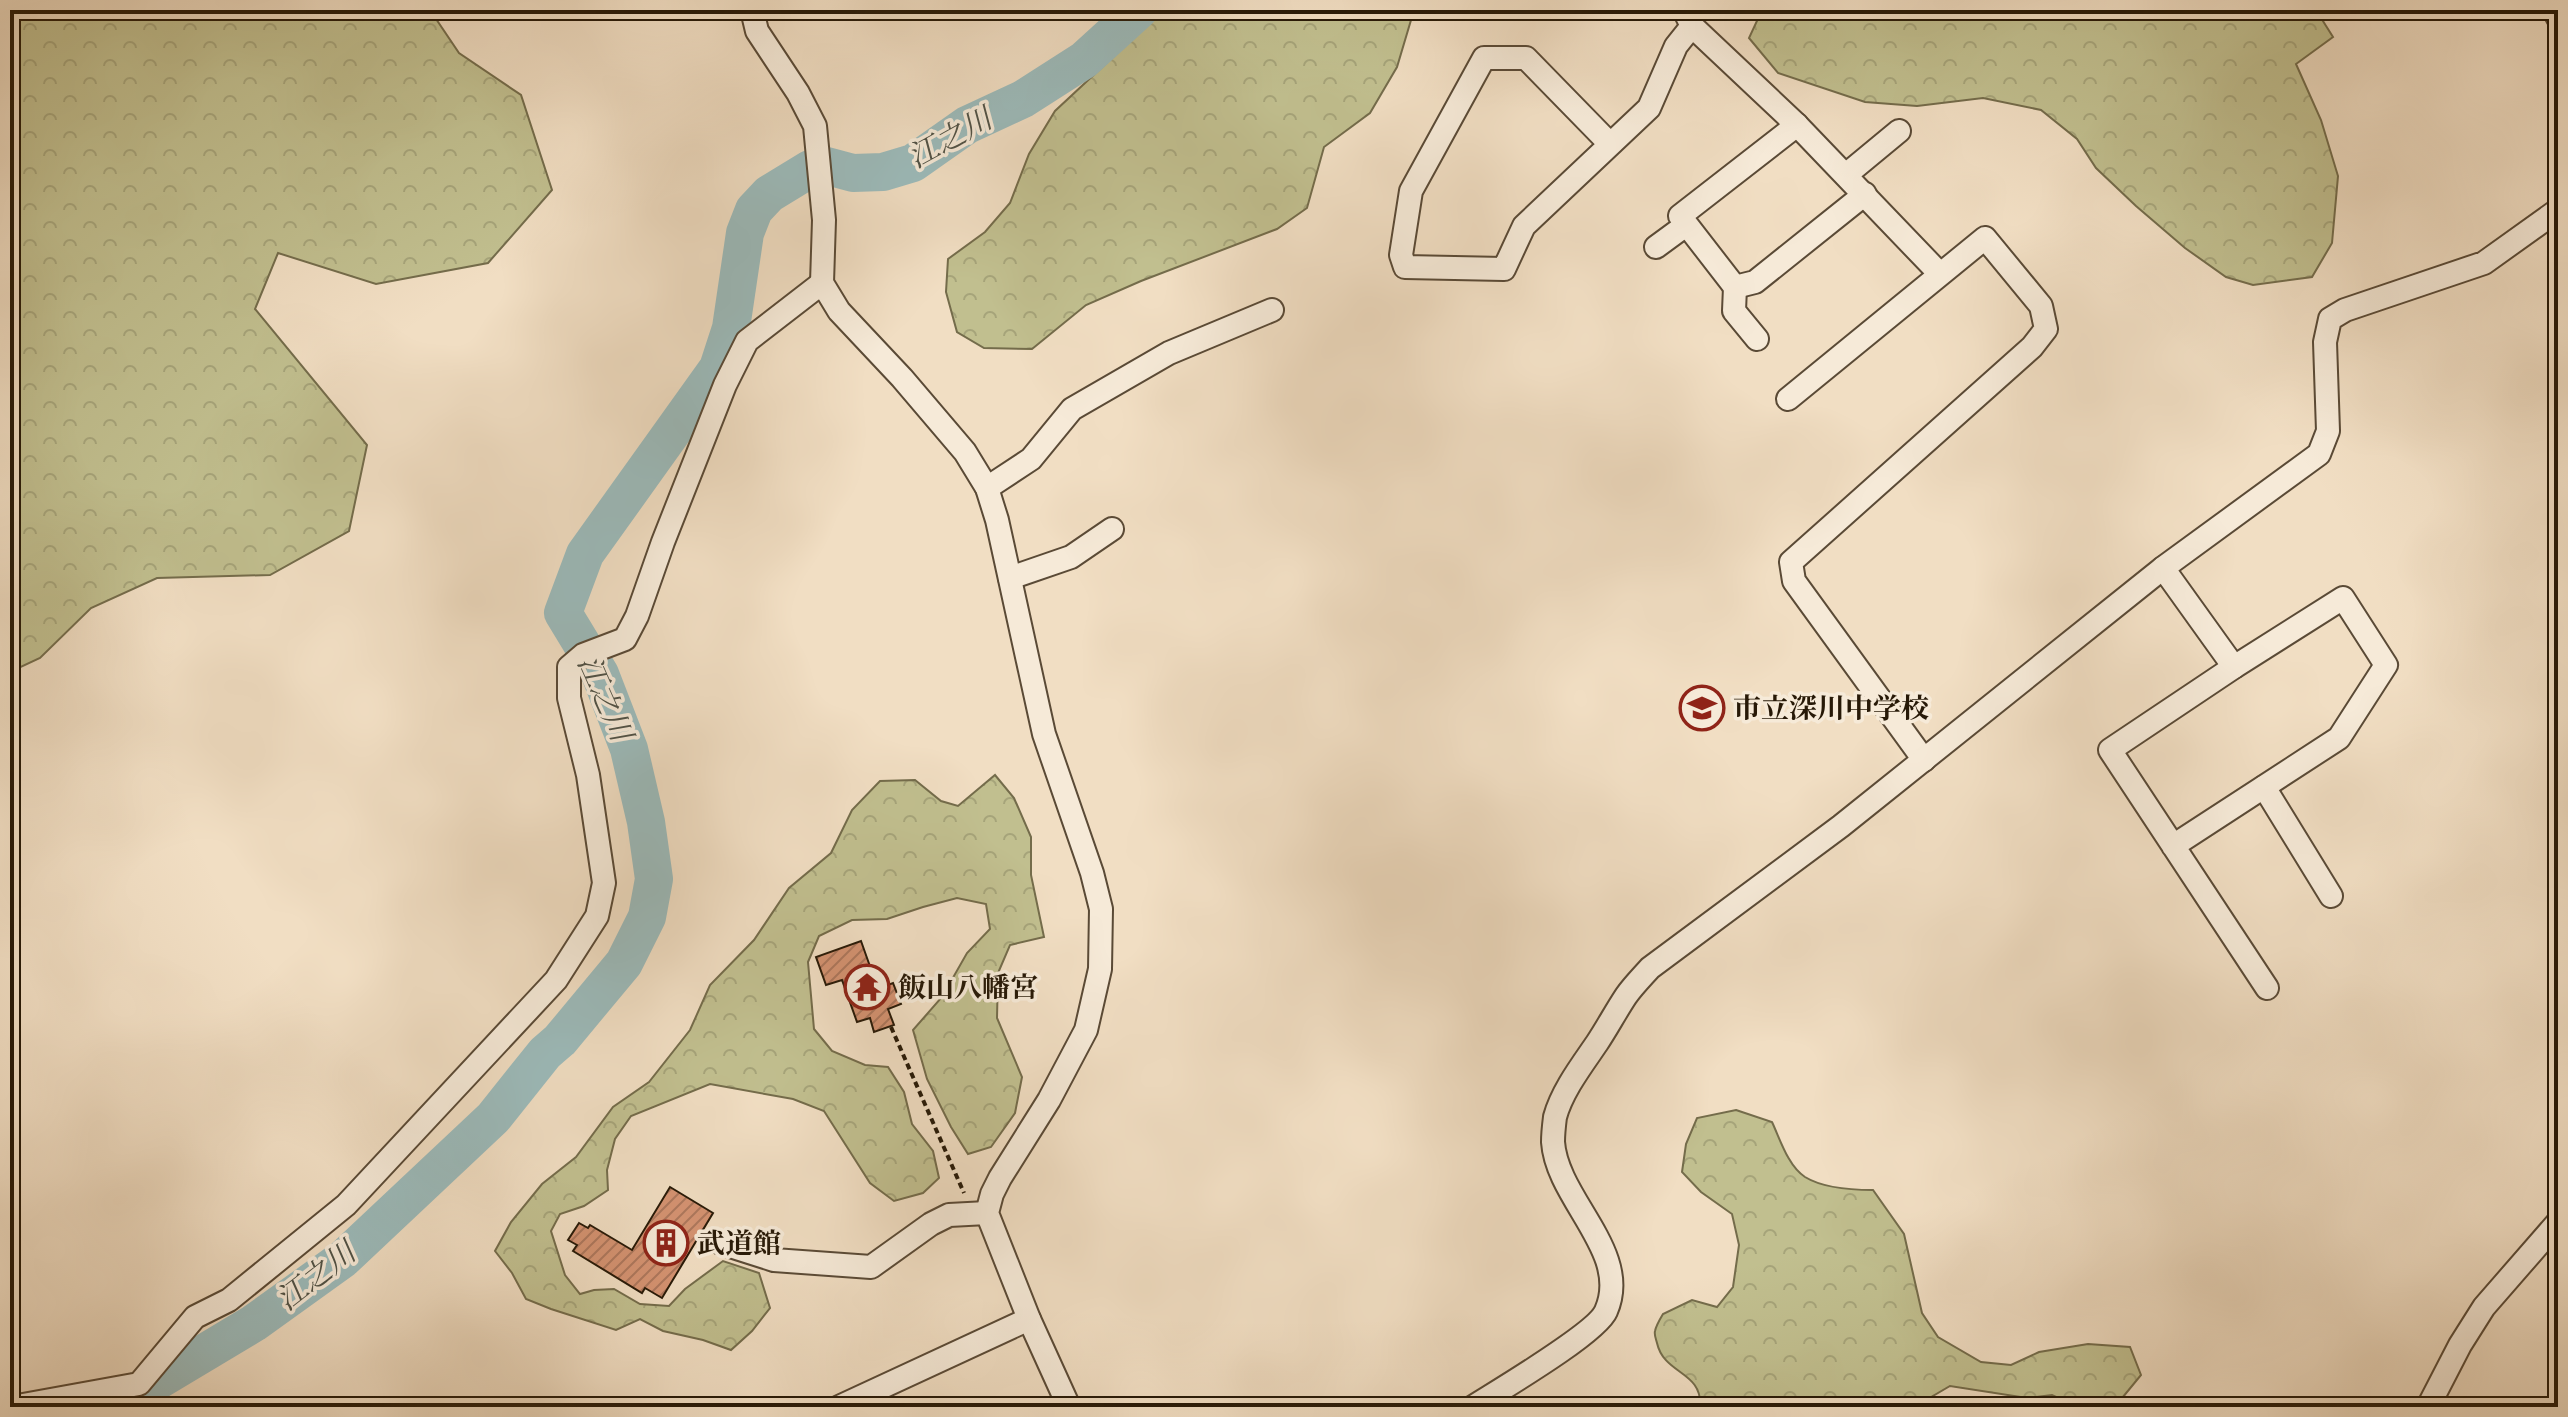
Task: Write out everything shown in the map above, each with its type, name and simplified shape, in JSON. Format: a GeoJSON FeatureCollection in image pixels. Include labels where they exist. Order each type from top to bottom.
{"type":"FeatureCollection","features":[{"type":"Feature","properties":{"kind":"street"},"geometry":{"type":"LineString","coordinates":[[752,10],[757,31],[798,93],[815,126],[824,220],[822,283],[839,311],[965,452],[987,488],[997,520],[1044,734],[1092,873],[1101,909],[1100,969],[1086,1030],[1049,1100],[980,1214]]}},
{"type":"Feature","properties":{"kind":"street"},"geometry":{"type":"LineString","coordinates":[[2554,10],[2558,18]]}},
{"type":"Feature","properties":{"kind":"street"},"geometry":{"type":"LineString","coordinates":[[1610,144],[1526,58],[1484,58],[1411,191],[1401,255],[1405,267],[1504,269],[1524,226],[1649,108],[1688,18],[1847,174],[1939,273]]}},
{"type":"Feature","properties":{"kind":"street"},"geometry":{"type":"LineString","coordinates":[[1757,339],[1734,311],[1735,287],[1680,216],[1797,125]]}},
{"type":"Feature","properties":{"kind":"street"},"geometry":{"type":"LineString","coordinates":[[1847,174],[1899,131]]}},
{"type":"Feature","properties":{"kind":"street"},"geometry":{"type":"LineString","coordinates":[[1735,287],[1755,282],[1865,194]]}},
{"type":"Feature","properties":{"kind":"street"},"geometry":{"type":"LineString","coordinates":[[1473,1407],[1589,1331],[1606,1313],[1611,1294],[1611,1267],[1556,1162],[1553,1139],[1555,1116],[1566,1091],[1626,995],[1650,968],[1841,826],[2163,568],[2319,454],[2328,431],[2325,342],[2330,319],[2345,310],[2484,263],[2558,210]]}},
{"type":"Feature","properties":{"kind":"street"},"geometry":{"type":"LineString","coordinates":[[1656,247],[1686,225]]}},
{"type":"Feature","properties":{"kind":"street"},"geometry":{"type":"LineString","coordinates":[[1788,399],[1985,238],[2041,306],[2046,329],[2032,347],[1791,562],[1794,581],[1924,760]]}},
{"type":"Feature","properties":{"kind":"street"},"geometry":{"type":"LineString","coordinates":[[12,1407],[139,1384],[195,1317],[229,1300],[346,1205],[556,980],[597,916],[604,883],[588,775],[569,698],[569,667],[583,655],[625,639],[637,616],[725,385],[747,341],[822,283]]}},
{"type":"Feature","properties":{"kind":"street"},"geometry":{"type":"LineString","coordinates":[[987,488],[1031,459],[1072,409],[1169,353],[1272,310]]}},
{"type":"Feature","properties":{"kind":"street"},"geometry":{"type":"LineString","coordinates":[[1010,578],[1071,557],[1112,529]]}},
{"type":"Feature","properties":{"kind":"street"},"geometry":{"type":"LineString","coordinates":[[2163,568],[2234,667]]}},
{"type":"Feature","properties":{"kind":"street"},"geometry":{"type":"LineString","coordinates":[[2173,846],[2339,738],[2386,665],[2343,598],[2110,750],[2173,846],[2267,988]]}},
{"type":"Feature","properties":{"kind":"street"},"geometry":{"type":"LineString","coordinates":[[2264,787],[2331,896]]}},
{"type":"Feature","properties":{"kind":"street"},"geometry":{"type":"LineString","coordinates":[[721,1243],[774,1260],[871,1267],[931,1224],[949,1215],[980,1214]]}},
{"type":"Feature","properties":{"kind":"street"},"geometry":{"type":"LineString","coordinates":[[980,1214],[1069,1407]]}},
{"type":"Feature","properties":{"kind":"street"},"geometry":{"type":"LineString","coordinates":[[2428,1407],[2484,1307],[2558,1222]]}},
{"type":"Feature","properties":{"kind":"street"},"geometry":{"type":"LineString","coordinates":[[839,1407],[1029,1319]]}},
{"type":"Feature","properties":{"kind":"path"},"geometry":{"type":"LineString","coordinates":[[891,1027],[980,1214]]}},
{"type":"Feature","properties":{"kind":"green space"},"geometry":{"type":"Polygon","coordinates":[[[10,10],[430,10],[459,53],[521,95],[552,190],[488,263],[376,284],[278,253],[255,309],[367,445],[349,531],[270,575],[157,578],[91,608],[40,658],[10,672],[10,10]]]}},
{"type":"Feature","properties":{"kind":"green space"},"geometry":{"type":"Polygon","coordinates":[[[1161,10],[1414,10],[1397,67],[1370,113],[1324,147],[1307,208],[1277,229],[1086,305],[1032,349],[984,348],[957,332],[946,292],[948,259],[985,232],[1010,203],[1029,154],[1055,111],[1161,10]]]}},
{"type":"Feature","properties":{"kind":"green space"},"geometry":{"type":"Polygon","coordinates":[[[1762,10],[2316,10],[2333,37],[2296,64],[2321,120],[2338,176],[2332,243],[2312,277],[2253,285],[2226,277],[2185,248],[2136,206],[2096,168],[2077,139],[2041,110],[1983,98],[1917,106],[1865,102],[1778,73],[1749,38],[1762,10]]]}},
{"type":"Feature","properties":{"kind":"green space"},"geometry":{"type":"Polygon","coordinates":[[[995,775],[1014,798],[1031,837],[1031,875],[1044,937],[1010,945],[998,973],[997,1018],[1022,1077],[1015,1113],[991,1147],[968,1154],[927,1079],[913,1030],[942,997],[967,953],[990,929],[986,904],[957,898],[887,919],[852,920],[819,936],[808,962],[814,1029],[832,1051],[865,1065],[888,1067],[904,1092],[912,1124],[933,1151],[939,1178],[923,1193],[894,1201],[870,1183],[824,1111],[793,1099],[710,1084],[631,1116],[615,1139],[607,1170],[608,1190],[584,1206],[560,1214],[551,1231],[565,1275],[580,1294],[614,1289],[640,1304],[669,1306],[685,1289],[723,1261],[759,1273],[770,1308],[752,1331],[731,1350],[663,1331],[640,1319],[616,1330],[526,1299],[495,1251],[511,1222],[542,1184],[576,1157],[613,1107],[649,1082],[690,1030],[710,985],[754,940],[789,888],[831,853],[852,810],[880,781],[915,780],[941,801],[958,806],[995,775]]]}},
{"type":"Feature","properties":{"kind":"green space"},"geometry":{"type":"Polygon","coordinates":[[[1736,1110],[1772,1122],[1789,1159],[1805,1177],[1829,1186],[1873,1190],[1904,1234],[1922,1313],[1938,1337],[1981,1362],[2011,1365],[2039,1352],[2088,1344],[2130,1347],[2141,1375],[2118,1403],[2102,1407],[2078,1407],[2052,1395],[2027,1398],[1950,1386],[1914,1407],[1700,1407],[1696,1386],[1667,1361],[1661,1353],[1655,1332],[1663,1314],[1692,1300],[1717,1307],[1733,1287],[1739,1245],[1732,1214],[1701,1192],[1682,1172],[1686,1144],[1697,1118],[1736,1110]]]}},
{"type":"Feature","properties":{"kind":"building","name":"飯山八幡宮"},"geometry":{"type":"Polygon","coordinates":[[[861,941],[878,989],[893,983],[901,1004],[888,1009],[894,1025],[874,1032],[870,1018],[857,1022],[842,980],[826,985],[816,957],[861,941]]]}},
{"type":"Feature","properties":{"kind":"building","name":"武道館"},"geometry":{"type":"Polygon","coordinates":[[[670,1187],[713,1213],[662,1298],[645,1288],[642,1293],[573,1251],[577,1245],[568,1240],[579,1223],[588,1228],[590,1225],[632,1250],[670,1187]]]}},
{"type":"Feature","properties":{"kind":"waterway","name":"江之川"},"geometry":{"type":"LineString","coordinates":[[74,1407],[144,1389],[254,1323],[343,1259],[493,1118],[624,963],[647,917],[654,879],[646,822],[629,749],[600,674],[563,613],[585,554],[718,368],[731,328],[745,233],[754,210],[769,194],[810,169],[827,166],[853,173],[883,172],[913,163],[967,125],[1023,99],[1084,60],[1139,10]]}},
{"type":"Feature","properties":{"kind":"place","name":"市立深川中学校"},"geometry":{"type":"Point","coordinates":[1702,708]}},
{"type":"Feature","properties":{"kind":"place","name":"飯山八幡宮"},"geometry":{"type":"Point","coordinates":[867,987]}},
{"type":"Feature","properties":{"kind":"place","name":"武道館"},"geometry":{"type":"Point","coordinates":[666,1243]}}]}
